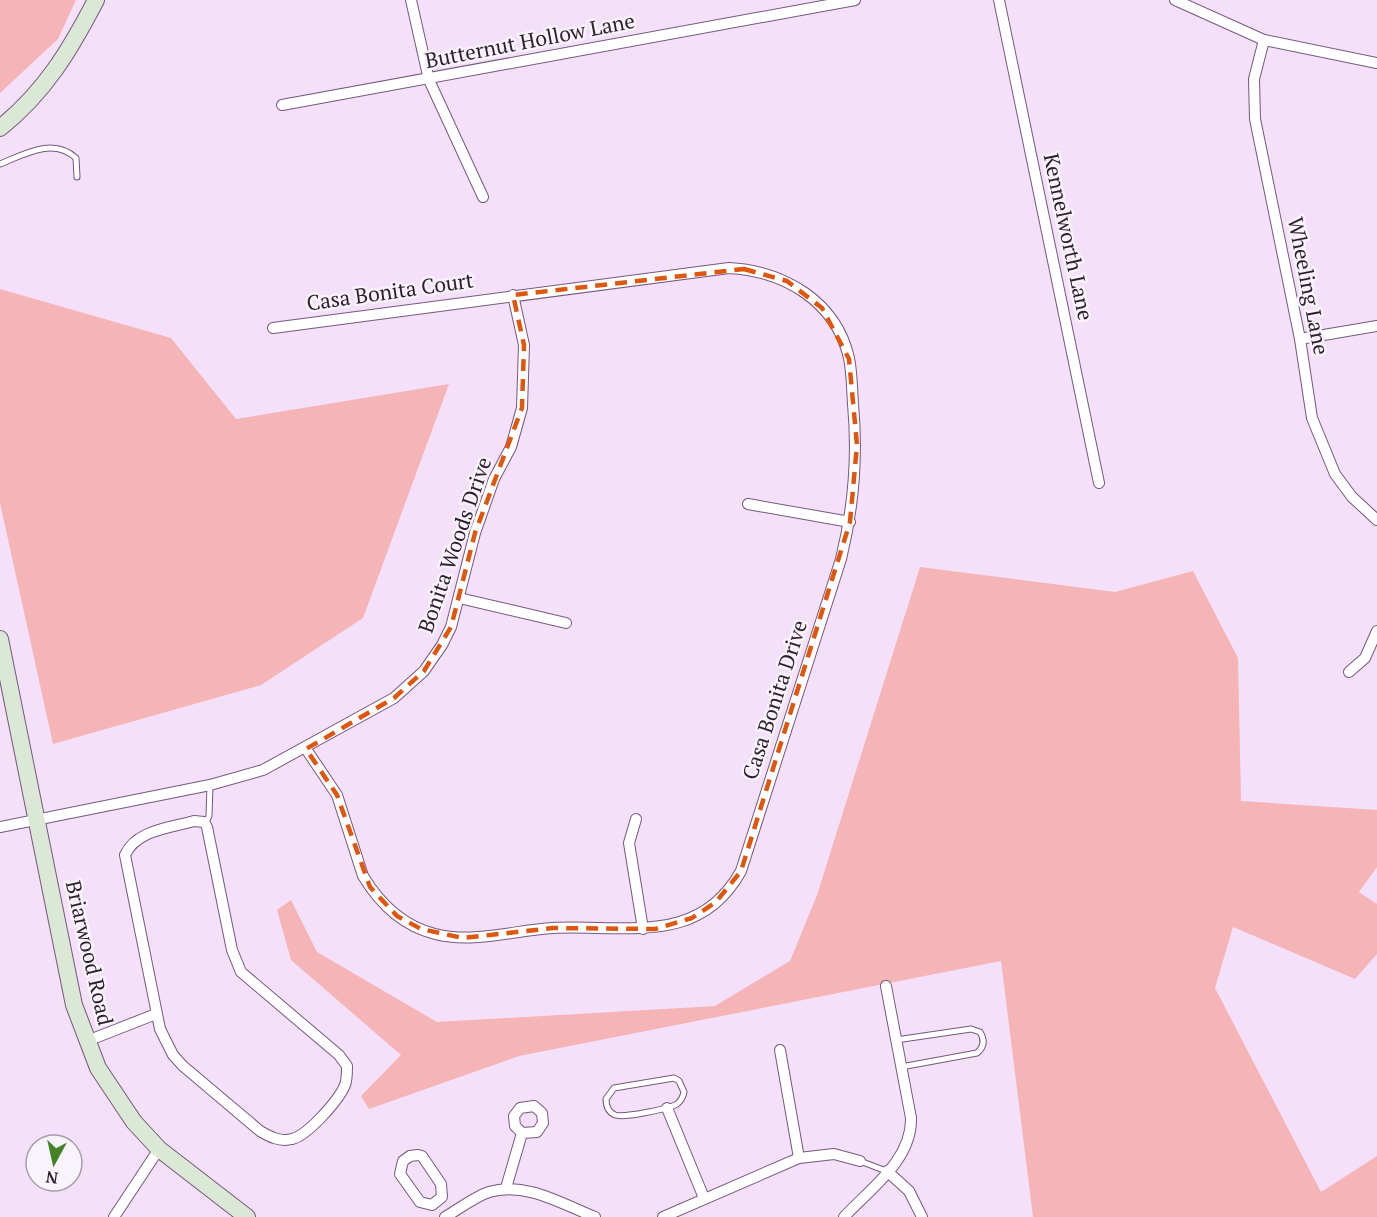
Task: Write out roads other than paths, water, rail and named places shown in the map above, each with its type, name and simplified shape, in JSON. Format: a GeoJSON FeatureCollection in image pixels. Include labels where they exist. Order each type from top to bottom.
{"type":"FeatureCollection","features":[{"type":"Feature","properties":{"kind":"main road"},"geometry":{"type":"LineString","coordinates":[[0,128],[14,117],[59,69],[96,0]]}},
{"type":"Feature","properties":{"kind":"main road","name":"Briarwood Road"},"geometry":{"type":"LineString","coordinates":[[0,639],[74,1005],[98,1068],[124,1108],[159,1149],[247,1217]]}},
{"type":"Feature","properties":{"kind":"street"},"geometry":{"type":"LineString","coordinates":[[411,0],[429,80],[483,196]]}},
{"type":"Feature","properties":{"kind":"street","name":"Butternut Hollow Lane"},"geometry":{"type":"LineString","coordinates":[[282,105],[429,80],[855,0]]}},
{"type":"Feature","properties":{"kind":"street","name":"Kennelworth Lane"},"geometry":{"type":"LineString","coordinates":[[999,0],[1099,483]]}},
{"type":"Feature","properties":{"kind":"street"},"geometry":{"type":"LineString","coordinates":[[1175,0],[1264,40],[1377,63]]}},
{"type":"Feature","properties":{"kind":"street","name":"Wheeling Lane"},"geometry":{"type":"LineString","coordinates":[[1264,40],[1254,79],[1255,119],[1300,339],[1312,418],[1327,457],[1345,488],[1377,520]]}},
{"type":"Feature","properties":{"kind":"street","name":"Casa Bonita Drive"},"geometry":{"type":"LineString","coordinates":[[306,749],[337,795],[363,876],[387,907],[408,923],[435,934],[463,938],[554,928],[643,929],[680,923],[704,911],[726,893],[741,871],[841,559],[850,522],[857,445],[849,359],[831,320],[800,288],[759,271],[729,268],[513,295]]}},
{"type":"Feature","properties":{"kind":"street","name":"Casa Bonita Court"},"geometry":{"type":"LineString","coordinates":[[273,328],[513,295]]}},
{"type":"Feature","properties":{"kind":"street","name":"Bonita Woods Drive"},"geometry":{"type":"LineString","coordinates":[[0,827],[210,785],[263,771],[394,698],[424,671],[451,627],[475,533],[494,479],[511,447],[522,408],[524,345],[513,295]]}},
{"type":"Feature","properties":{"kind":"street"},"geometry":{"type":"LineString","coordinates":[[1300,339],[1377,326]]}},
{"type":"Feature","properties":{"kind":"street"},"geometry":{"type":"LineString","coordinates":[[748,504],[850,522]]}},
{"type":"Feature","properties":{"kind":"street"},"geometry":{"type":"LineString","coordinates":[[459,598],[566,623]]}},
{"type":"Feature","properties":{"kind":"street"},"geometry":{"type":"LineString","coordinates":[[1349,672],[1365,658],[1377,631]]}},
{"type":"Feature","properties":{"kind":"street"},"geometry":{"type":"LineString","coordinates":[[636,819],[629,843],[643,929]]}},
{"type":"Feature","properties":{"kind":"street"},"geometry":{"type":"LineString","coordinates":[[194,821],[205,824],[232,950],[241,972],[339,1055],[347,1066],[344,1087],[306,1133],[291,1139],[271,1137],[183,1066],[164,1040],[156,1014],[125,855],[129,845],[139,837],[194,821]]}},
{"type":"Feature","properties":{"kind":"street"},"geometry":{"type":"LineString","coordinates":[[844,1217],[901,1157],[911,1128],[886,986]]}},
{"type":"Feature","properties":{"kind":"street"},"geometry":{"type":"LineString","coordinates":[[87,1041],[156,1014]]}},
{"type":"Feature","properties":{"kind":"street"},"geometry":{"type":"LineString","coordinates":[[780,1050],[799,1158]]}},
{"type":"Feature","properties":{"kind":"street"},"geometry":{"type":"LineString","coordinates":[[667,1108],[704,1198]]}},
{"type":"Feature","properties":{"kind":"street"},"geometry":{"type":"LineString","coordinates":[[506,1188],[522,1133]]}},
{"type":"Feature","properties":{"kind":"street"},"geometry":{"type":"LineString","coordinates":[[114,1217],[159,1149]]}},
{"type":"Feature","properties":{"kind":"street"},"geometry":{"type":"LineString","coordinates":[[663,1217],[799,1158],[834,1154],[860,1161]]}},
{"type":"Feature","properties":{"kind":"street"},"geometry":{"type":"LineString","coordinates":[[410,1156],[422,1156],[441,1184],[442,1197],[435,1203],[428,1205],[420,1202],[400,1174],[400,1165],[410,1156]]}},
{"type":"Feature","properties":{"kind":"street"},"geometry":{"type":"LineString","coordinates":[[887,1171],[909,1191],[922,1217]]}},
{"type":"Feature","properties":{"kind":"street"},"geometry":{"type":"LineString","coordinates":[[445,1217],[486,1193],[506,1188],[525,1190],[595,1217]]}},
{"type":"Feature","properties":{"kind":"street"},"geometry":{"type":"LineString","coordinates":[[435,1203],[439,1217]]}},
{"type":"Feature","properties":{"kind":"lane"},"geometry":{"type":"LineString","coordinates":[[0,164],[37,150],[60,148],[76,158],[77,177]]}},
{"type":"Feature","properties":{"kind":"lane"},"geometry":{"type":"LineString","coordinates":[[205,824],[209,816],[210,785]]}},
{"type":"Feature","properties":{"kind":"lane"},"geometry":{"type":"LineString","coordinates":[[896,1040],[971,1029],[981,1032],[984,1039],[982,1047],[976,1053],[901,1067]]}},
{"type":"Feature","properties":{"kind":"lane"},"geometry":{"type":"LineString","coordinates":[[674,1078],[679,1081],[684,1092],[678,1103],[667,1108],[618,1116],[607,1108],[606,1099],[614,1089],[674,1078]]}},
{"type":"Feature","properties":{"kind":"lane"},"geometry":{"type":"LineString","coordinates":[[860,1161],[887,1171]]}}]}
